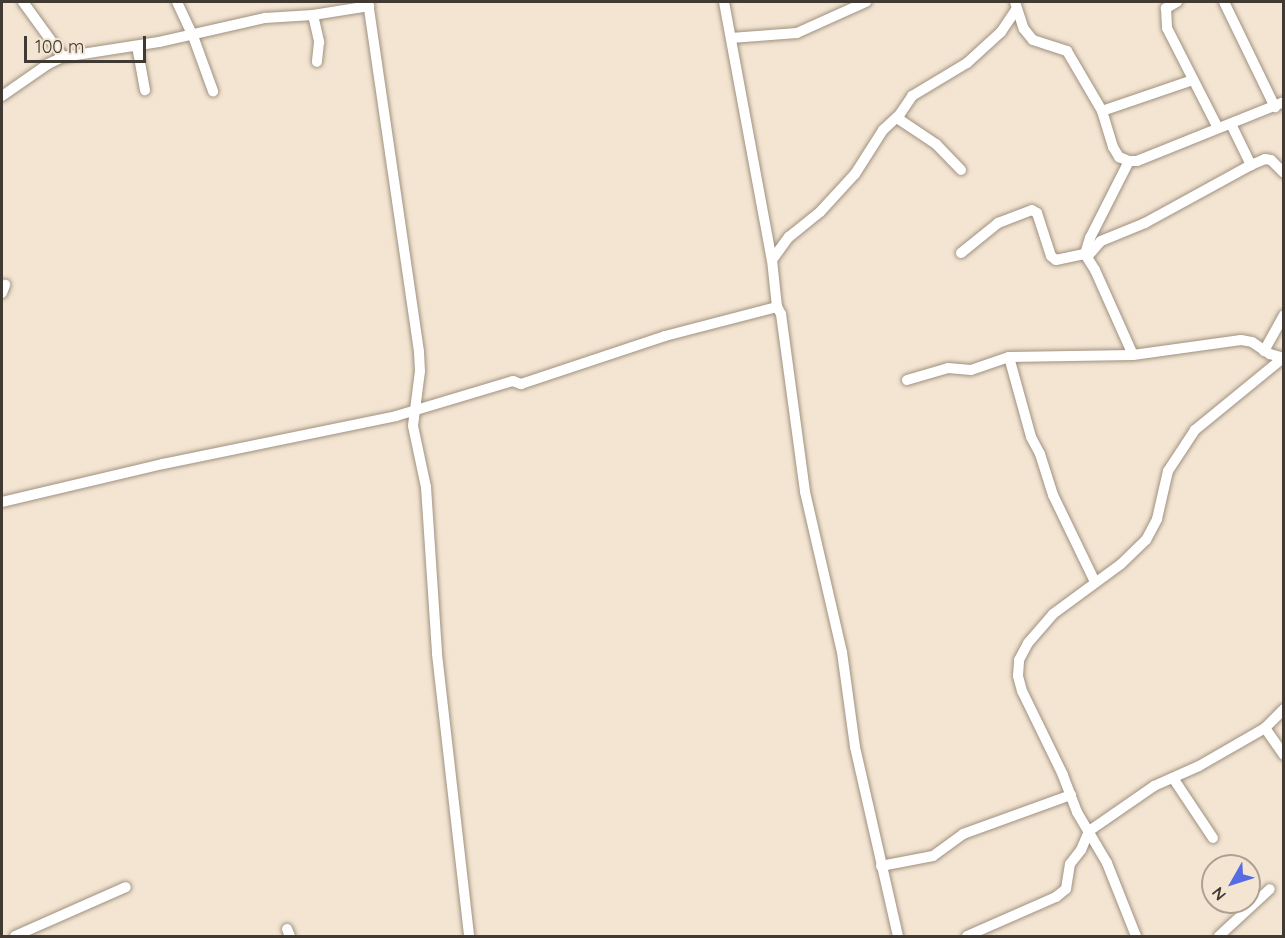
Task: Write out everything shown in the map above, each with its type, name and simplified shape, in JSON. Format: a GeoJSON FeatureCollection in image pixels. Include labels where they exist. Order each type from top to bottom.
{"type":"FeatureCollection","features":[{"type":"Feature","properties":{"kind":"street"},"geometry":{"type":"LineString","coordinates":[[23,2],[63,57]]}},
{"type":"Feature","properties":{"kind":"street"},"geometry":{"type":"LineString","coordinates":[[177,2],[193,36],[213,90]]}},
{"type":"Feature","properties":{"kind":"street"},"geometry":{"type":"LineString","coordinates":[[724,2],[772,260],[777,308],[781,314],[805,492],[842,652],[855,747],[898,936]]}},
{"type":"Feature","properties":{"kind":"street"},"geometry":{"type":"LineString","coordinates":[[731,38],[797,33],[866,2]]}},
{"type":"Feature","properties":{"kind":"street"},"geometry":{"type":"LineString","coordinates":[[1177,2],[1166,8],[1165,21],[1192,80],[1218,128]]}},
{"type":"Feature","properties":{"kind":"street"},"geometry":{"type":"LineString","coordinates":[[1016,6],[1024,29],[1033,40],[1067,51],[1102,111],[1113,147],[1119,157],[1137,161],[1279,105],[1224,2]]}},
{"type":"Feature","properties":{"kind":"street"},"geometry":{"type":"LineString","coordinates":[[2,96],[63,57],[193,36],[265,18],[313,15],[368,4],[419,352],[420,370],[414,426],[426,487],[437,654],[469,936]]}},
{"type":"Feature","properties":{"kind":"street"},"geometry":{"type":"LineString","coordinates":[[772,260],[789,237],[820,212],[855,174],[883,130],[897,118],[912,96],[967,63],[1001,32],[1016,6]]}},
{"type":"Feature","properties":{"kind":"street"},"geometry":{"type":"LineString","coordinates":[[313,15],[319,42],[317,62]]}},
{"type":"Feature","properties":{"kind":"street"},"geometry":{"type":"LineString","coordinates":[[137,46],[145,90]]}},
{"type":"Feature","properties":{"kind":"street"},"geometry":{"type":"LineString","coordinates":[[1102,111],[1192,80]]}},
{"type":"Feature","properties":{"kind":"street"},"geometry":{"type":"LineString","coordinates":[[897,118],[936,144],[961,170]]}},
{"type":"Feature","properties":{"kind":"street"},"geometry":{"type":"LineString","coordinates":[[1232,124],[1251,165]]}},
{"type":"Feature","properties":{"kind":"street"},"geometry":{"type":"LineString","coordinates":[[961,253],[998,223],[1032,210],[1036,213],[1051,256],[1056,260],[1086,256],[1101,241],[1145,223],[1264,159],[1271,160],[1284,173]]}},
{"type":"Feature","properties":{"kind":"street"},"geometry":{"type":"LineString","coordinates":[[1129,161],[1090,238],[1086,256],[1133,355]]}},
{"type":"Feature","properties":{"kind":"street"},"geometry":{"type":"LineString","coordinates":[[2,502],[416,410],[513,381],[521,384],[665,336],[777,308]]}},
{"type":"Feature","properties":{"kind":"street"},"geometry":{"type":"LineString","coordinates":[[1264,351],[1284,315]]}},
{"type":"Feature","properties":{"kind":"street"},"geometry":{"type":"LineString","coordinates":[[907,380],[948,368],[971,370],[1009,357],[1133,355],[1241,340],[1258,344],[1264,351],[1283,358]]}},
{"type":"Feature","properties":{"kind":"street"},"geometry":{"type":"LineString","coordinates":[[1009,357],[1031,437],[1053,495],[1095,582]]}},
{"type":"Feature","properties":{"kind":"street"},"geometry":{"type":"LineString","coordinates":[[1136,936],[1107,863],[1077,812],[1022,691],[1018,676],[1019,660],[1028,643],[1053,614],[1134,552],[1153,530],[1168,471],[1195,430],[1283,358]]}},
{"type":"Feature","properties":{"kind":"street"},"geometry":{"type":"LineString","coordinates":[[967,936],[1056,897],[1066,889],[1070,864],[1081,850],[1089,831],[1154,786],[1199,766],[1265,728],[1284,709]]}},
{"type":"Feature","properties":{"kind":"street"},"geometry":{"type":"LineString","coordinates":[[1265,728],[1284,755]]}},
{"type":"Feature","properties":{"kind":"street"},"geometry":{"type":"LineString","coordinates":[[1173,778],[1213,838]]}},
{"type":"Feature","properties":{"kind":"street"},"geometry":{"type":"LineString","coordinates":[[881,866],[933,856],[963,834],[1071,795]]}},
{"type":"Feature","properties":{"kind":"street"},"geometry":{"type":"LineString","coordinates":[[15,936],[126,887]]}},
{"type":"Feature","properties":{"kind":"street"},"geometry":{"type":"LineString","coordinates":[[1226,934],[1270,889]]}}]}
